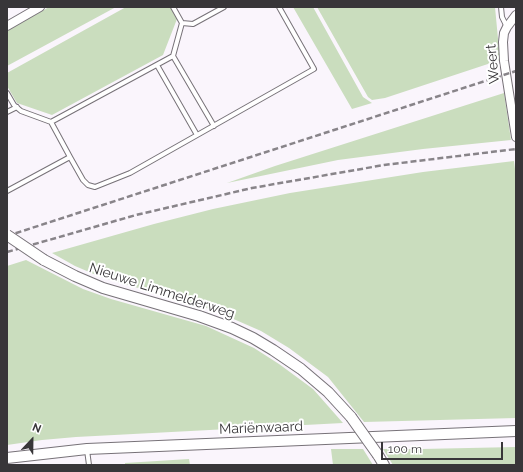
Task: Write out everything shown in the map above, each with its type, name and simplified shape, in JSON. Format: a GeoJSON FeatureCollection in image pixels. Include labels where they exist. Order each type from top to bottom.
{"type":"FeatureCollection","features":[{"type":"Feature","properties":{"kind":"street"},"geometry":{"type":"LineString","coordinates":[[7,26],[40,7]]}},
{"type":"Feature","properties":{"kind":"street","name":"Weert"},"geometry":{"type":"LineString","coordinates":[[516,16],[507,27],[503,42],[504,61],[516,137]]}},
{"type":"Feature","properties":{"kind":"street","name":"Nieuwe Limmelderweg"},"geometry":{"type":"LineString","coordinates":[[7,235],[44,260],[75,276],[103,288],[199,316],[232,328],[273,350],[301,369],[328,392],[351,417],[384,465]]}},
{"type":"Feature","properties":{"kind":"street","name":"Mariënwaard"},"geometry":{"type":"LineString","coordinates":[[7,458],[87,449],[516,430]]}},
{"type":"Feature","properties":{"kind":"lane"},"geometry":{"type":"LineString","coordinates":[[182,23],[193,24],[224,7]]}},
{"type":"Feature","properties":{"kind":"lane"},"geometry":{"type":"LineString","coordinates":[[7,93],[15,106],[21,111],[51,122],[83,180],[88,185],[95,187],[130,173],[314,69],[279,7]]}},
{"type":"Feature","properties":{"kind":"lane"},"geometry":{"type":"LineString","coordinates":[[501,7],[502,16],[507,27]]}},
{"type":"Feature","properties":{"kind":"lane"},"geometry":{"type":"LineString","coordinates":[[174,9],[182,23],[173,56],[214,126]]}},
{"type":"Feature","properties":{"kind":"lane"},"geometry":{"type":"LineString","coordinates":[[51,122],[173,56]]}},
{"type":"Feature","properties":{"kind":"lane"},"geometry":{"type":"LineString","coordinates":[[156,65],[197,135]]}},
{"type":"Feature","properties":{"kind":"lane"},"geometry":{"type":"LineString","coordinates":[[7,112],[15,106]]}},
{"type":"Feature","properties":{"kind":"lane"},"geometry":{"type":"LineString","coordinates":[[7,191],[70,157]]}},
{"type":"Feature","properties":{"kind":"lane"},"geometry":{"type":"LineString","coordinates":[[87,449],[90,465]]}},
{"type":"Feature","properties":{"kind":"green space"},"geometry":{"type":"Polygon","coordinates":[[[49,7],[116,7],[7,66],[7,31],[49,7]]]}},
{"type":"Feature","properties":{"kind":"green space"},"geometry":{"type":"Polygon","coordinates":[[[126,7],[170,7],[177,19],[163,55],[52,115],[17,103],[7,86],[7,73],[126,7]]]}},
{"type":"Feature","properties":{"kind":"green space"},"geometry":{"type":"Polygon","coordinates":[[[293,7],[313,7],[363,97],[372,103],[352,109],[293,7]]]}},
{"type":"Feature","properties":{"kind":"green space"},"geometry":{"type":"Polygon","coordinates":[[[317,7],[495,7],[500,60],[385,98],[372,100],[368,97],[317,7]]]}},
{"type":"Feature","properties":{"kind":"green space"},"geometry":{"type":"Polygon","coordinates":[[[504,93],[511,140],[338,160],[227,183],[275,166],[504,93]]]}},
{"type":"Feature","properties":{"kind":"green space"},"geometry":{"type":"Polygon","coordinates":[[[514,161],[516,177],[516,418],[364,422],[328,377],[289,348],[261,331],[213,310],[101,277],[75,266],[52,253],[213,209],[290,193],[423,172],[514,161]]]}},
{"type":"Feature","properties":{"kind":"green space"},"geometry":{"type":"Polygon","coordinates":[[[26,260],[83,289],[111,299],[206,326],[254,348],[313,389],[343,423],[76,437],[7,445],[7,266],[26,260]]]}},
{"type":"Feature","properties":{"kind":"green space"},"geometry":{"type":"Polygon","coordinates":[[[516,447],[516,465],[393,465],[383,449],[421,449],[516,447]]]}},
{"type":"Feature","properties":{"kind":"green space"},"geometry":{"type":"Polygon","coordinates":[[[331,449],[363,449],[373,465],[333,465],[331,449]]]}},
{"type":"Feature","properties":{"kind":"green space"},"geometry":{"type":"Polygon","coordinates":[[[189,459],[190,465],[125,465],[125,463],[189,459]]]}},
{"type":"Feature","properties":{"kind":"railway"},"geometry":{"type":"LineString","coordinates":[[7,236],[516,71]]}},
{"type":"Feature","properties":{"kind":"railway"},"geometry":{"type":"LineString","coordinates":[[7,252],[136,215],[252,188],[384,165],[516,149]]}}]}
